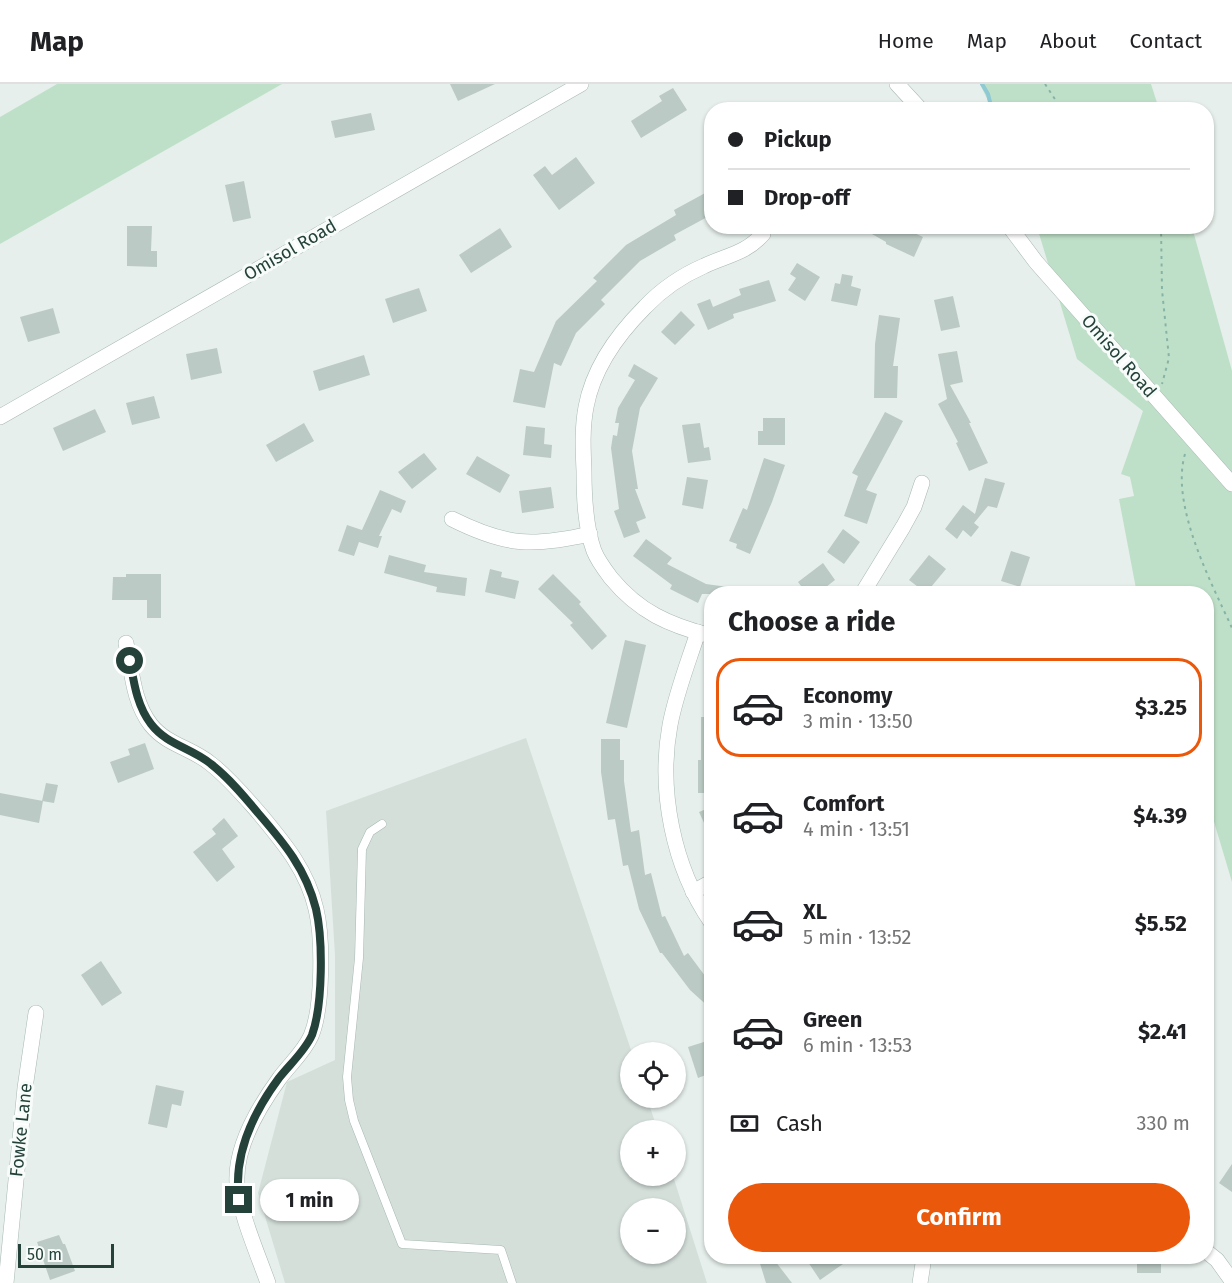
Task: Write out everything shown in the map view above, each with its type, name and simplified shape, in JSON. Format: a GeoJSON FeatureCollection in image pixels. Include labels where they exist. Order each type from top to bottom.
{"type":"FeatureCollection","features":[{"type":"Feature","properties":{"kind":"street","name":"Omisol Road"},"geometry":{"type":"LineString","coordinates":[[0,417],[581,84]]}},
{"type":"Feature","properties":{"kind":"street"},"geometry":{"type":"LineString","coordinates":[[897,84],[914,102]]}},
{"type":"Feature","properties":{"kind":"street"},"geometry":{"type":"LineString","coordinates":[[704,910],[693,892],[673,829],[668,794],[667,754],[670,726],[678,693],[704,634],[638,606],[607,572],[594,552],[584,493],[585,408],[597,372],[610,349],[629,325],[664,289],[705,265],[741,252],[763,234]]}},
{"type":"Feature","properties":{"kind":"street","name":"Omisol Road"},"geometry":{"type":"LineString","coordinates":[[1016,234],[1036,262],[1232,484]]}},
{"type":"Feature","properties":{"kind":"street"},"geometry":{"type":"LineString","coordinates":[[867,586],[903,528],[914,507],[922,483]]}},
{"type":"Feature","properties":{"kind":"street"},"geometry":{"type":"LineString","coordinates":[[452,519],[479,531],[516,542],[560,541],[590,534]]}},
{"type":"Feature","properties":{"kind":"street"},"geometry":{"type":"LineString","coordinates":[[126,643],[136,696],[152,725],[176,746],[212,764],[242,793],[291,851],[306,879],[316,910],[320,968],[319,996],[311,1036],[263,1102],[251,1127],[238,1166],[239,1200],[268,1283]]}},
{"type":"Feature","properties":{"kind":"street"},"geometry":{"type":"LineString","coordinates":[[693,892],[704,886]]}},
{"type":"Feature","properties":{"kind":"street","name":"Fowke Lane"},"geometry":{"type":"LineString","coordinates":[[6,1283],[25,1088],[36,1013]]}},
{"type":"Feature","properties":{"kind":"street"},"geometry":{"type":"LineString","coordinates":[[1214,1258],[1232,1281]]}},
{"type":"Feature","properties":{"kind":"street"},"geometry":{"type":"LineString","coordinates":[[920,1283],[923,1264]]}},
{"type":"Feature","properties":{"kind":"lane"},"geometry":{"type":"LineString","coordinates":[[382,824],[370,832],[362,849],[359,958],[347,1066],[351,1110],[402,1244],[501,1251],[512,1283]]}},
{"type":"Feature","properties":{"kind":"path"},"geometry":{"type":"LineString","coordinates":[[1045,84],[1057,102]]}},
{"type":"Feature","properties":{"kind":"path"},"geometry":{"type":"LineString","coordinates":[[1161,234],[1163,309],[1169,358],[1165,376]]}},
{"type":"Feature","properties":{"kind":"path"},"geometry":{"type":"LineString","coordinates":[[1191,437],[1184,458],[1182,476],[1185,504],[1192,533],[1213,586]]}},
{"type":"Feature","properties":{"kind":"path"},"geometry":{"type":"LineString","coordinates":[[1214,588],[1232,628]]}},
{"type":"Feature","properties":{"kind":"shaded area"},"geometry":{"type":"Polygon","coordinates":[[[526,738],[628,1042],[620,1042],[620,1108],[650,1108],[654,1120],[620,1120],[620,1186],[676,1186],[680,1198],[620,1198],[620,1264],[686,1264],[686,1217],[707,1283],[285,1283],[258,1193],[287,1082],[335,1060],[335,955],[326,811],[526,738]]]}},
{"type":"Feature","properties":{"kind":"green space"},"geometry":{"type":"Polygon","coordinates":[[[57,84],[282,84],[0,244],[0,117],[57,84]]]}},
{"type":"Feature","properties":{"kind":"green space"},"geometry":{"type":"Polygon","coordinates":[[[980,84],[1151,84],[1157,102],[989,102],[980,84]]]}},
{"type":"Feature","properties":{"kind":"green space"},"geometry":{"type":"Polygon","coordinates":[[[1039,234],[1194,234],[1232,371],[1232,882],[1214,822],[1214,586],[1135,586],[1119,499],[1134,496],[1130,477],[1121,474],[1143,411],[1077,359],[1039,234]]]}},
{"type":"Feature","properties":{"kind":"building"},"geometry":{"type":"Polygon","coordinates":[[[450,84],[495,84],[458,101],[450,84]]]}},
{"type":"Feature","properties":{"kind":"building"},"geometry":{"type":"Polygon","coordinates":[[[673,88],[687,110],[641,138],[631,121],[662,101],[659,96],[673,88]]]}},
{"type":"Feature","properties":{"kind":"building"},"geometry":{"type":"Polygon","coordinates":[[[371,113],[375,130],[335,138],[331,121],[371,113]]]}},
{"type":"Feature","properties":{"kind":"building"},"geometry":{"type":"Polygon","coordinates":[[[576,157],[595,183],[559,210],[533,175],[545,166],[552,175],[576,157]]]}},
{"type":"Feature","properties":{"kind":"building"},"geometry":{"type":"Polygon","coordinates":[[[244,181],[251,218],[233,222],[225,185],[244,181]]]}},
{"type":"Feature","properties":{"kind":"building"},"geometry":{"type":"Polygon","coordinates":[[[704,194],[704,219],[674,235],[676,240],[640,261],[601,300],[605,304],[576,333],[561,366],[554,363],[545,408],[513,402],[520,369],[534,372],[556,321],[597,281],[593,278],[626,245],[676,215],[674,210],[704,194]]]}},
{"type":"Feature","properties":{"kind":"building"},"geometry":{"type":"Polygon","coordinates":[[[127,226],[152,226],[151,251],[157,251],[157,267],[127,266],[127,226]]]}},
{"type":"Feature","properties":{"kind":"building"},"geometry":{"type":"Polygon","coordinates":[[[500,228],[512,247],[471,273],[459,255],[500,228]]]}},
{"type":"Feature","properties":{"kind":"building"},"geometry":{"type":"Polygon","coordinates":[[[872,234],[916,234],[923,237],[914,257],[872,234]]]}},
{"type":"Feature","properties":{"kind":"building"},"geometry":{"type":"Polygon","coordinates":[[[797,263],[820,277],[805,301],[788,290],[796,278],[790,274],[797,263]]]}},
{"type":"Feature","properties":{"kind":"building"},"geometry":{"type":"Polygon","coordinates":[[[842,274],[853,276],[851,286],[861,289],[857,306],[831,301],[835,283],[840,284],[842,274]]]}},
{"type":"Feature","properties":{"kind":"building"},"geometry":{"type":"Polygon","coordinates":[[[769,280],[776,301],[733,314],[734,318],[708,330],[697,304],[710,299],[713,307],[741,295],[739,289],[769,280]]]}},
{"type":"Feature","properties":{"kind":"building"},"geometry":{"type":"Polygon","coordinates":[[[419,288],[427,311],[393,323],[385,299],[419,288]]]}},
{"type":"Feature","properties":{"kind":"building"},"geometry":{"type":"Polygon","coordinates":[[[953,296],[960,327],[941,331],[934,300],[953,296]]]}},
{"type":"Feature","properties":{"kind":"building"},"geometry":{"type":"Polygon","coordinates":[[[53,308],[60,333],[28,342],[20,317],[53,308]]]}},
{"type":"Feature","properties":{"kind":"building"},"geometry":{"type":"Polygon","coordinates":[[[681,311],[695,325],[675,345],[661,332],[681,311]]]}},
{"type":"Feature","properties":{"kind":"building"},"geometry":{"type":"Polygon","coordinates":[[[879,315],[900,318],[893,366],[898,366],[897,398],[874,398],[875,344],[879,315]]]}},
{"type":"Feature","properties":{"kind":"building"},"geometry":{"type":"Polygon","coordinates":[[[217,348],[222,373],[191,380],[186,354],[217,348]]]}},
{"type":"Feature","properties":{"kind":"building"},"geometry":{"type":"Polygon","coordinates":[[[957,351],[963,382],[950,385],[971,423],[969,423],[988,463],[969,471],[956,443],[958,442],[938,404],[947,399],[938,354],[957,351]]]}},
{"type":"Feature","properties":{"kind":"building"},"geometry":{"type":"Polygon","coordinates":[[[364,355],[370,375],[319,391],[313,371],[364,355]]]}},
{"type":"Feature","properties":{"kind":"building"},"geometry":{"type":"Polygon","coordinates":[[[634,364],[658,378],[640,408],[632,451],[638,489],[635,489],[646,518],[636,522],[640,532],[624,538],[614,511],[619,509],[611,448],[613,435],[617,436],[619,423],[615,423],[618,408],[635,380],[628,376],[634,364]]]}},
{"type":"Feature","properties":{"kind":"building"},"geometry":{"type":"Polygon","coordinates":[[[154,396],[160,418],[132,425],[126,403],[154,396]]]}},
{"type":"Feature","properties":{"kind":"building"},"geometry":{"type":"Polygon","coordinates":[[[95,409],[106,432],[63,451],[53,428],[95,409]]]}},
{"type":"Feature","properties":{"kind":"building"},"geometry":{"type":"Polygon","coordinates":[[[885,412],[903,421],[866,490],[877,494],[867,524],[844,516],[858,476],[852,473],[885,412]]]}},
{"type":"Feature","properties":{"kind":"building"},"geometry":{"type":"Polygon","coordinates":[[[763,418],[785,418],[785,445],[758,445],[758,431],[763,431],[763,418]]]}},
{"type":"Feature","properties":{"kind":"building"},"geometry":{"type":"Polygon","coordinates":[[[304,423],[314,441],[276,462],[266,445],[304,423]]]}},
{"type":"Feature","properties":{"kind":"building"},"geometry":{"type":"Polygon","coordinates":[[[700,423],[704,448],[709,447],[711,460],[688,463],[682,425],[700,423]]]}},
{"type":"Feature","properties":{"kind":"building"},"geometry":{"type":"Polygon","coordinates":[[[526,426],[545,428],[544,444],[552,445],[551,458],[523,455],[526,426]]]}},
{"type":"Feature","properties":{"kind":"building"},"geometry":{"type":"Polygon","coordinates":[[[424,453],[437,469],[412,489],[398,472],[424,453]]]}},
{"type":"Feature","properties":{"kind":"building"},"geometry":{"type":"Polygon","coordinates":[[[477,456],[510,475],[500,493],[466,474],[477,456]]]}},
{"type":"Feature","properties":{"kind":"building"},"geometry":{"type":"Polygon","coordinates":[[[764,458],[785,465],[750,554],[736,548],[737,544],[729,541],[743,508],[747,510],[764,458]]]}},
{"type":"Feature","properties":{"kind":"building"},"geometry":{"type":"Polygon","coordinates":[[[687,477],[708,480],[703,509],[682,505],[687,477]]]}},
{"type":"Feature","properties":{"kind":"building"},"geometry":{"type":"Polygon","coordinates":[[[985,478],[1005,483],[997,508],[988,506],[974,523],[979,527],[971,537],[963,530],[957,539],[945,529],[963,505],[975,514],[985,478]]]}},
{"type":"Feature","properties":{"kind":"building"},"geometry":{"type":"Polygon","coordinates":[[[551,487],[554,508],[522,513],[519,491],[551,487]]]}},
{"type":"Feature","properties":{"kind":"building"},"geometry":{"type":"Polygon","coordinates":[[[380,490],[406,501],[401,513],[392,509],[379,536],[382,536],[378,548],[359,542],[354,556],[338,551],[347,525],[362,530],[380,490]]]}},
{"type":"Feature","properties":{"kind":"building"},"geometry":{"type":"Polygon","coordinates":[[[843,529],[860,542],[844,564],[827,552],[843,529]]]}},
{"type":"Feature","properties":{"kind":"building"},"geometry":{"type":"Polygon","coordinates":[[[646,539],[672,558],[667,564],[706,584],[720,586],[704,586],[704,594],[698,603],[670,589],[672,585],[633,556],[646,539]]]}},
{"type":"Feature","properties":{"kind":"building"},"geometry":{"type":"Polygon","coordinates":[[[1011,551],[1030,557],[1020,586],[1001,581],[1011,551]]]}},
{"type":"Feature","properties":{"kind":"building"},"geometry":{"type":"Polygon","coordinates":[[[389,555],[426,565],[424,572],[467,578],[465,596],[436,592],[437,587],[384,573],[389,555]]]}},
{"type":"Feature","properties":{"kind":"building"},"geometry":{"type":"Polygon","coordinates":[[[929,555],[946,569],[932,586],[917,586],[909,580],[929,555]]]}},
{"type":"Feature","properties":{"kind":"building"},"geometry":{"type":"Polygon","coordinates":[[[823,563],[835,580],[827,586],[801,586],[798,582],[823,563]]]}},
{"type":"Feature","properties":{"kind":"building"},"geometry":{"type":"Polygon","coordinates":[[[490,569],[502,572],[501,577],[519,581],[515,599],[485,592],[490,569]]]}},
{"type":"Feature","properties":{"kind":"building"},"geometry":{"type":"Polygon","coordinates":[[[126,574],[161,574],[161,618],[147,618],[147,600],[112,600],[113,577],[126,577],[126,574]]]}},
{"type":"Feature","properties":{"kind":"building"},"geometry":{"type":"Polygon","coordinates":[[[553,574],[581,602],[579,604],[607,636],[592,650],[570,625],[573,623],[538,589],[553,574]]]}},
{"type":"Feature","properties":{"kind":"building"},"geometry":{"type":"Polygon","coordinates":[[[625,640],[646,645],[627,728],[606,723],[625,640]]]}},
{"type":"Feature","properties":{"kind":"building"},"geometry":{"type":"Polygon","coordinates":[[[701,717],[704,717],[704,793],[698,793],[698,760],[701,760],[701,717]]]}},
{"type":"Feature","properties":{"kind":"building"},"geometry":{"type":"Polygon","coordinates":[[[601,739],[620,739],[620,760],[624,760],[624,781],[631,832],[639,830],[645,875],[651,873],[662,917],[665,916],[684,956],[688,953],[704,975],[704,1003],[690,990],[660,953],[639,909],[628,865],[623,866],[615,819],[608,820],[601,772],[601,739]]]}},
{"type":"Feature","properties":{"kind":"building"},"geometry":{"type":"Polygon","coordinates":[[[145,743],[154,769],[118,783],[110,762],[130,755],[128,749],[145,743]]]}},
{"type":"Feature","properties":{"kind":"building"},"geometry":{"type":"Polygon","coordinates":[[[46,783],[58,785],[54,803],[42,801],[46,783]]]}},
{"type":"Feature","properties":{"kind":"building"},"geometry":{"type":"Polygon","coordinates":[[[0,793],[43,801],[39,823],[0,815],[0,793]]]}},
{"type":"Feature","properties":{"kind":"building"},"geometry":{"type":"Polygon","coordinates":[[[704,810],[704,823],[699,812],[704,810]]]}},
{"type":"Feature","properties":{"kind":"building"},"geometry":{"type":"Polygon","coordinates":[[[224,818],[238,836],[222,849],[235,867],[217,882],[193,852],[216,834],[212,829],[224,818]]]}},
{"type":"Feature","properties":{"kind":"building"},"geometry":{"type":"Polygon","coordinates":[[[101,961],[122,993],[102,1006],[81,975],[101,961]]]}},
{"type":"Feature","properties":{"kind":"building"},"geometry":{"type":"Polygon","coordinates":[[[704,1042],[704,1076],[698,1078],[688,1047],[704,1042]]]}},
{"type":"Feature","properties":{"kind":"building"},"geometry":{"type":"Polygon","coordinates":[[[156,1085],[184,1091],[181,1106],[172,1104],[167,1128],[148,1124],[156,1085]]]}},
{"type":"Feature","properties":{"kind":"building"},"geometry":{"type":"Polygon","coordinates":[[[1232,1164],[1232,1192],[1219,1183],[1232,1164]]]}},
{"type":"Feature","properties":{"kind":"building"},"geometry":{"type":"Polygon","coordinates":[[[59,1235],[65,1244],[75,1271],[50,1280],[37,1242],[59,1235]]]}},
{"type":"Feature","properties":{"kind":"building"},"geometry":{"type":"Polygon","coordinates":[[[760,1264],[777,1264],[792,1283],[766,1283],[760,1264]]]}},
{"type":"Feature","properties":{"kind":"building"},"geometry":{"type":"Polygon","coordinates":[[[809,1264],[843,1264],[820,1280],[809,1264]]]}},
{"type":"Feature","properties":{"kind":"building"},"geometry":{"type":"Polygon","coordinates":[[[1137,1264],[1161,1264],[1161,1273],[1137,1273],[1137,1264]]]}},
{"type":"Feature","properties":{"kind":"waterway"},"geometry":{"type":"LineString","coordinates":[[982,84],[990,102]]}},
{"type":"Feature","properties":{"kind":"route"},"geometry":{"type":"LineString","coordinates":[[130,661],[136,696],[152,725],[176,746],[212,764],[242,793],[291,851],[302,869],[318,918],[319,996],[311,1036],[263,1102],[251,1127],[238,1166],[239,1200]]}}]}
